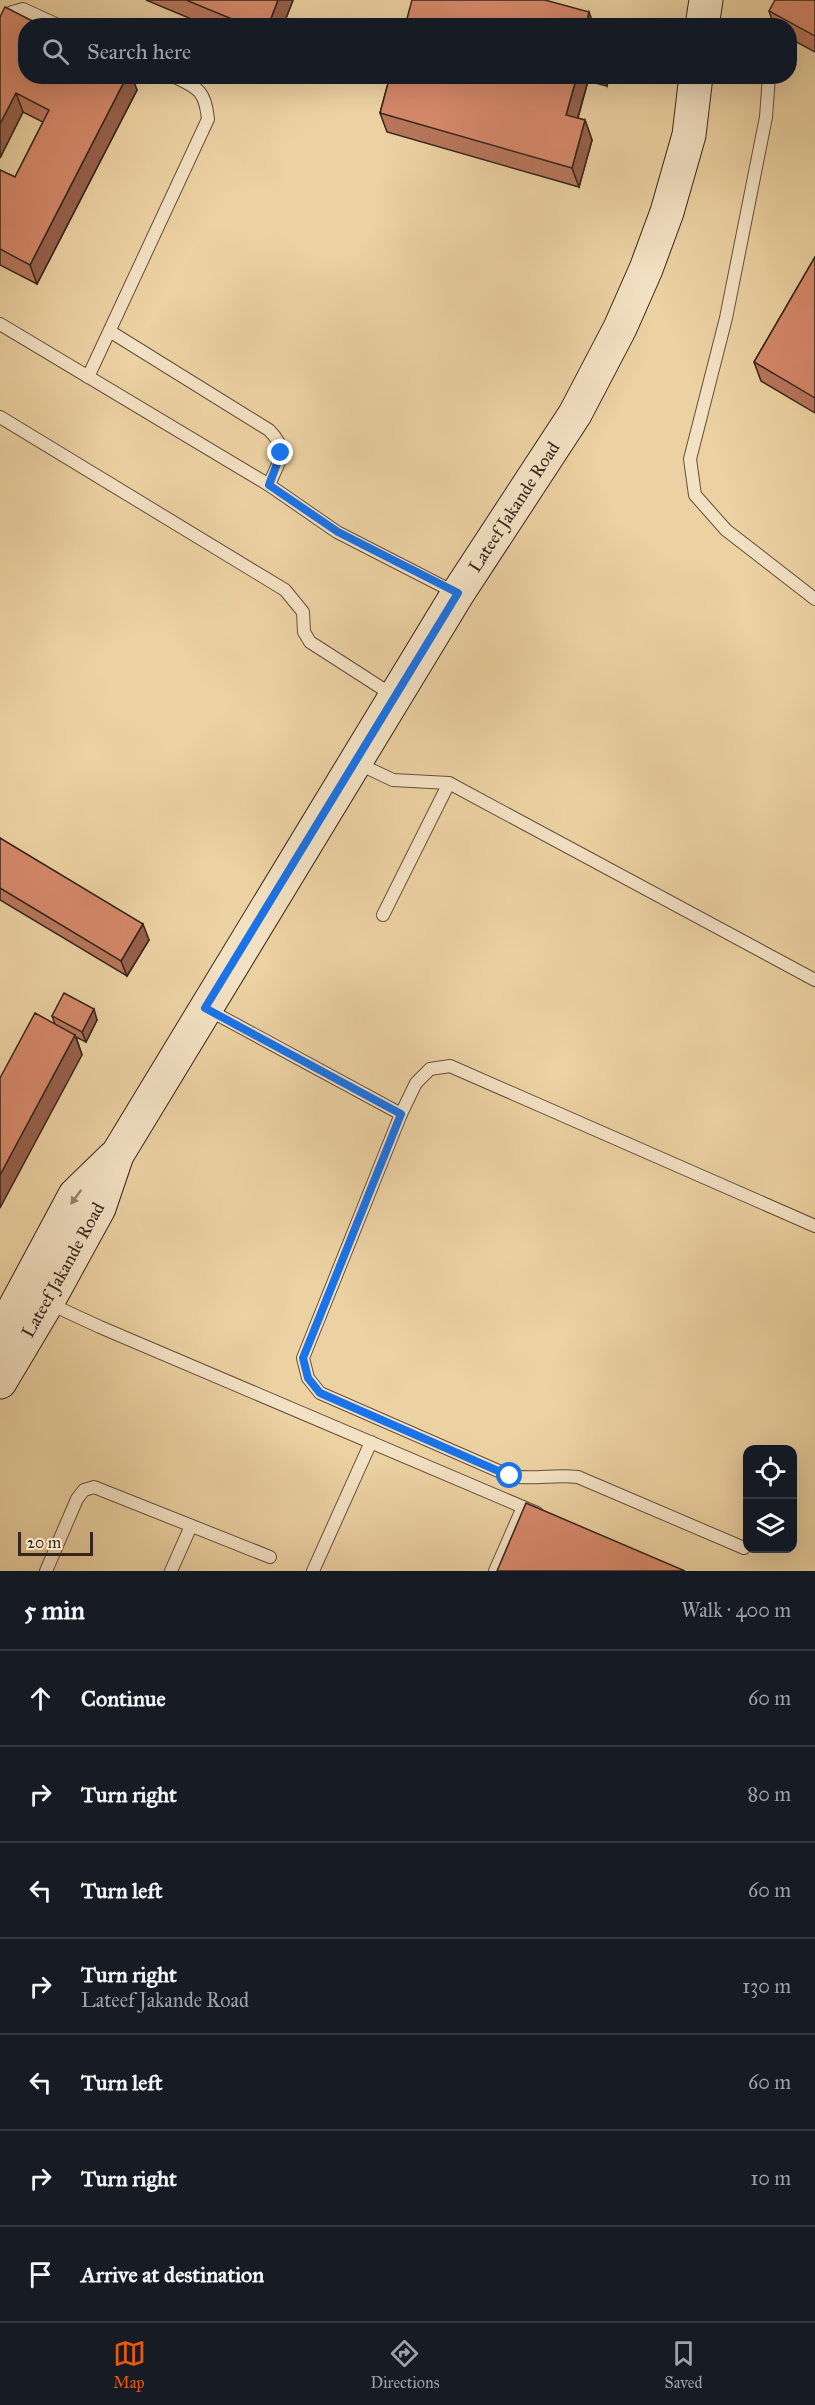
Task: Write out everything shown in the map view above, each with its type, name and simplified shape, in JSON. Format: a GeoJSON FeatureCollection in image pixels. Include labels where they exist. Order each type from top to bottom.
{"type":"FeatureCollection","features":[{"type":"Feature","properties":{"kind":"main road"},"geometry":{"type":"LineString","coordinates":[[703,18],[706,0]]}},
{"type":"Feature","properties":{"kind":"main road","name":"Lateef Jakande Road"},"geometry":{"type":"LineString","coordinates":[[0,1382],[99,1208],[117,1155],[354,761],[458,593],[575,414],[620,328],[646,269],[667,212],[689,135],[695,84]]}},
{"type":"Feature","properties":{"kind":"main road","name":"Lateef Jakande Road"},"geometry":{"type":"LineString","coordinates":[[5,1316],[75,1195],[117,1155]]}},
{"type":"Feature","properties":{"kind":"lane"},"geometry":{"type":"LineString","coordinates":[[0,37],[12,12],[23,9],[43,18]]}},
{"type":"Feature","properties":{"kind":"lane"},"geometry":{"type":"LineString","coordinates":[[88,376],[111,332],[208,118],[206,103],[198,88],[190,84]]}},
{"type":"Feature","properties":{"kind":"lane"},"geometry":{"type":"LineString","coordinates":[[768,84],[766,117],[726,318],[690,459],[695,495],[726,530],[815,599]]}},
{"type":"Feature","properties":{"kind":"lane"},"geometry":{"type":"LineString","coordinates":[[0,324],[269,485],[338,532],[458,593]]}},
{"type":"Feature","properties":{"kind":"lane"},"geometry":{"type":"LineString","coordinates":[[111,332],[269,430],[279,441],[281,453],[269,485]]}},
{"type":"Feature","properties":{"kind":"lane"},"geometry":{"type":"LineString","coordinates":[[0,417],[285,590],[303,612],[304,632],[309,642],[395,696]]}},
{"type":"Feature","properties":{"kind":"lane"},"geometry":{"type":"LineString","coordinates":[[354,761],[393,780],[449,783],[815,980]]}},
{"type":"Feature","properties":{"kind":"lane"},"geometry":{"type":"LineString","coordinates":[[383,915],[449,783]]}},
{"type":"Feature","properties":{"kind":"lane"},"geometry":{"type":"LineString","coordinates":[[205,1008],[401,1114]]}},
{"type":"Feature","properties":{"kind":"lane"},"geometry":{"type":"LineString","coordinates":[[743,1548],[578,1477],[561,1474],[528,1479],[510,1476],[320,1393],[308,1378],[303,1358],[401,1114],[416,1083],[430,1069],[450,1066],[815,1226]]}},
{"type":"Feature","properties":{"kind":"lane"},"geometry":{"type":"LineString","coordinates":[[47,1303],[544,1516]]}},
{"type":"Feature","properties":{"kind":"lane"},"geometry":{"type":"LineString","coordinates":[[314,1571],[371,1442]]}},
{"type":"Feature","properties":{"kind":"lane"},"geometry":{"type":"LineString","coordinates":[[46,1571],[77,1499],[84,1490],[94,1487],[270,1557]]}},
{"type":"Feature","properties":{"kind":"lane"},"geometry":{"type":"LineString","coordinates":[[495,1571],[523,1507]]}},
{"type":"Feature","properties":{"kind":"lane"},"geometry":{"type":"LineString","coordinates":[[171,1571],[191,1526]]}},
{"type":"Feature","properties":{"kind":"building"},"geometry":{"type":"Polygon","coordinates":[[[186,0],[278,0],[271,18],[230,18],[186,0]]]}},
{"type":"Feature","properties":{"kind":"building"},"geometry":{"type":"Polygon","coordinates":[[[412,0],[545,0],[589,12],[588,18],[407,18],[412,0]]]}},
{"type":"Feature","properties":{"kind":"building"},"geometry":{"type":"Polygon","coordinates":[[[775,0],[815,0],[815,36],[797,26],[797,18],[782,18],[769,11],[775,0]]]}},
{"type":"Feature","properties":{"kind":"building"},"geometry":{"type":"Polygon","coordinates":[[[5,7],[26,18],[18,18],[18,84],[123,84],[30,265],[0,249],[0,170],[15,177],[49,110],[16,93],[0,124],[0,17],[5,7]]]}},
{"type":"Feature","properties":{"kind":"building"},"geometry":{"type":"Polygon","coordinates":[[[388,84],[575,84],[566,115],[585,120],[572,168],[380,113],[388,84]]]}},
{"type":"Feature","properties":{"kind":"building"},"geometry":{"type":"Polygon","coordinates":[[[815,257],[815,398],[754,362],[815,257]]]}},
{"type":"Feature","properties":{"kind":"building"},"geometry":{"type":"Polygon","coordinates":[[[0,838],[143,924],[121,961],[0,888],[0,838]]]}},
{"type":"Feature","properties":{"kind":"building"},"geometry":{"type":"Polygon","coordinates":[[[64,993],[94,1009],[82,1032],[52,1016],[64,993]]]}},
{"type":"Feature","properties":{"kind":"building"},"geometry":{"type":"Polygon","coordinates":[[[35,1013],[75,1035],[0,1175],[0,1078],[35,1013]]]}},
{"type":"Feature","properties":{"kind":"building"},"geometry":{"type":"Polygon","coordinates":[[[526,1503],[685,1571],[497,1571],[526,1503]]]}},
{"type":"Feature","properties":{"kind":"route"},"geometry":{"type":"LineString","coordinates":[[281,453],[269,485],[338,532],[458,593],[205,1008],[401,1114],[303,1358],[308,1378],[320,1393],[510,1476]]}}]}
